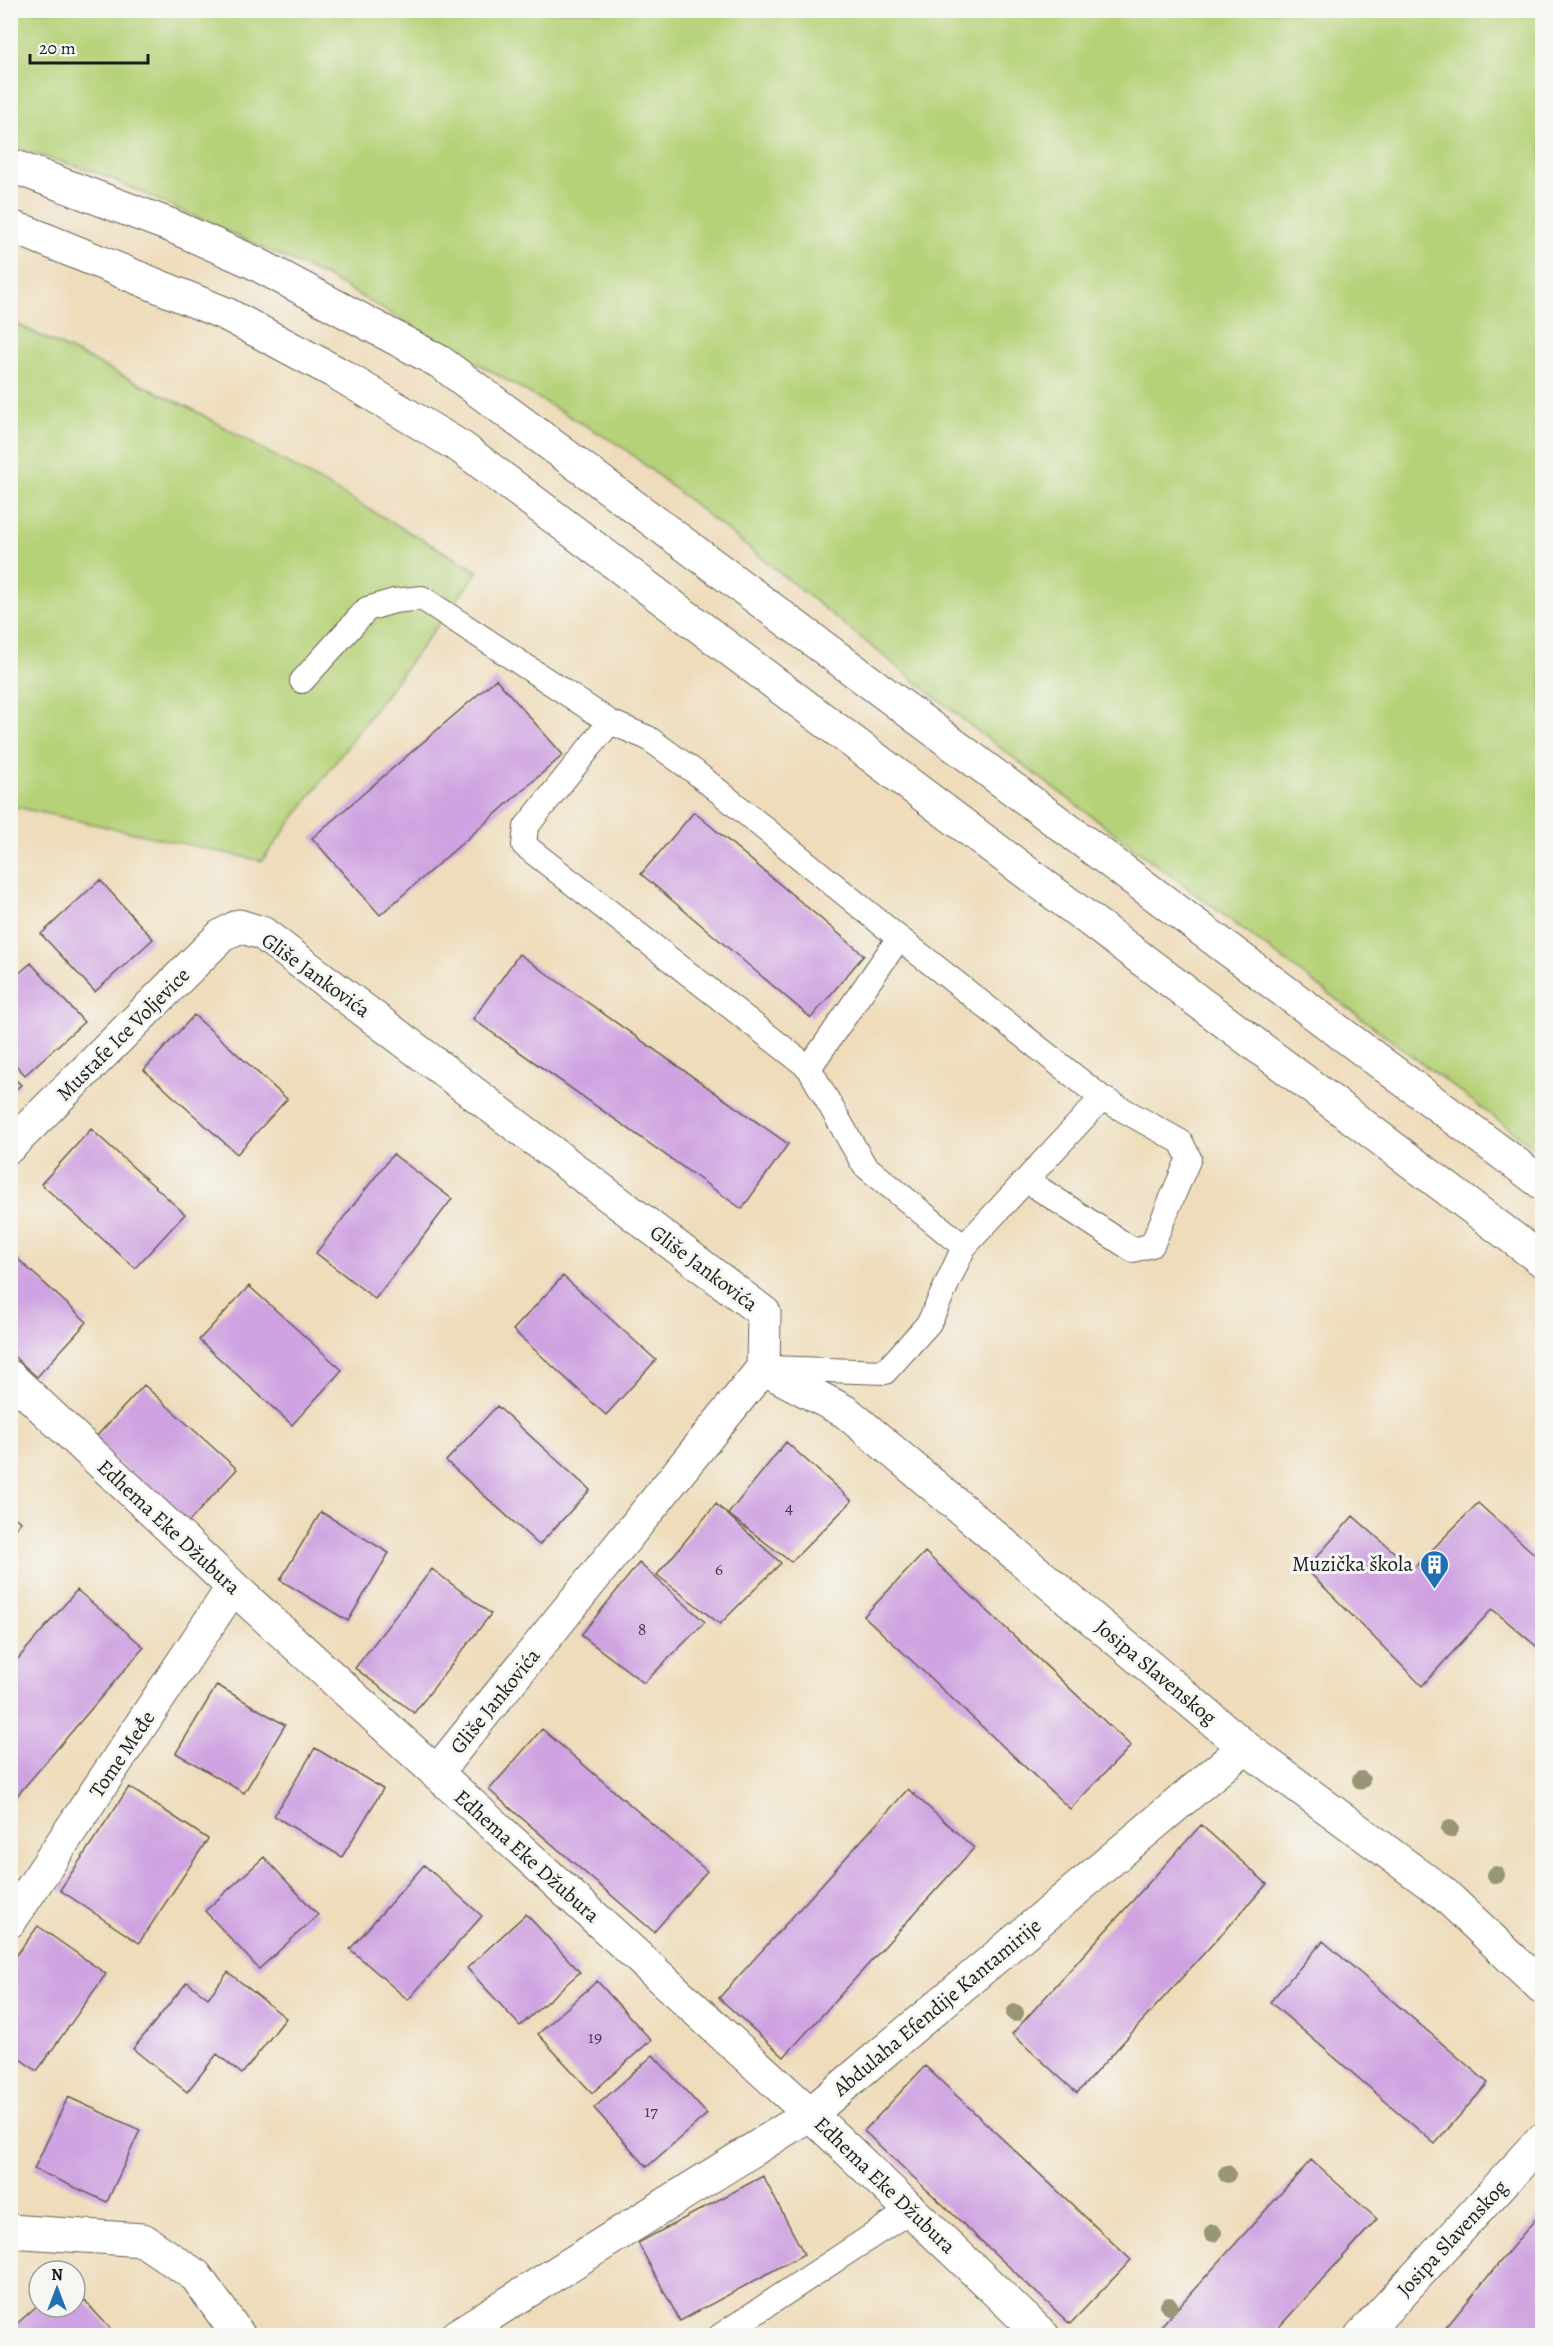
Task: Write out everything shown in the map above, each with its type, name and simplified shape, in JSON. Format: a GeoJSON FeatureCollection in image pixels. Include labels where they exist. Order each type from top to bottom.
{"type":"FeatureCollection","features":[{"type":"Feature","properties":{"kind":"main road"},"geometry":{"type":"LineString","coordinates":[[10,165],[172,226],[253,262],[440,362],[1542,1183]]}},
{"type":"Feature","properties":{"kind":"main road"},"geometry":{"type":"LineString","coordinates":[[10,227],[226,314],[337,374],[462,448],[1542,1260]]}},
{"type":"Feature","properties":{"kind":"main road","name":"Mustafe Ice Voljevice"},"geometry":{"type":"LineString","coordinates":[[10,1146],[221,936],[239,926]]}},
{"type":"Feature","properties":{"kind":"main road","name":"Gliše Jankovića"},"geometry":{"type":"LineString","coordinates":[[239,926],[262,933],[764,1313],[763,1368],[436,1773]]}},
{"type":"Feature","properties":{"kind":"main road","name":"Josipa Slavenskog"},"geometry":{"type":"LineString","coordinates":[[763,1368],[846,1412],[1245,1747],[1443,1893],[1542,1987]]}},
{"type":"Feature","properties":{"kind":"main road","name":"Edhema Eke Džubura"},"geometry":{"type":"LineString","coordinates":[[10,1377],[233,1587],[810,2114],[1043,2336]]}},
{"type":"Feature","properties":{"kind":"main road","name":"Tome Međe"},"geometry":{"type":"LineString","coordinates":[[10,1921],[233,1587]]}},
{"type":"Feature","properties":{"kind":"main road","name":"Abdulaha Efendije Kantamirije"},"geometry":{"type":"LineString","coordinates":[[456,2336],[810,2114],[1245,1747]]}},
{"type":"Feature","properties":{"kind":"main road","name":"Josipa Slavenskog"},"geometry":{"type":"LineString","coordinates":[[1361,2336],[1542,2140]]}},
{"type":"Feature","properties":{"kind":"main road"},"geometry":{"type":"LineString","coordinates":[[10,2230],[143,2240],[196,2276],[239,2336]]}},
{"type":"Feature","properties":{"kind":"lane"},"geometry":{"type":"LineString","coordinates":[[302,681],[367,609],[394,601],[422,598],[610,722],[648,738],[695,772],[899,938],[1102,1098],[1181,1142],[1189,1158],[1152,1245],[1133,1250],[1026,1180]]}},
{"type":"Feature","properties":{"kind":"lane"},"geometry":{"type":"LineString","coordinates":[[610,722],[526,827],[524,845],[809,1068],[864,1165],[964,1247]]}},
{"type":"Feature","properties":{"kind":"lane"},"geometry":{"type":"LineString","coordinates":[[809,1068],[899,938]]}},
{"type":"Feature","properties":{"kind":"lane"},"geometry":{"type":"LineString","coordinates":[[763,1368],[885,1372],[929,1323],[964,1247],[1102,1098]]}},
{"type":"Feature","properties":{"kind":"lane"},"geometry":{"type":"LineString","coordinates":[[720,2336],[911,2210]]}},
{"type":"Feature","properties":{"kind":"green space"},"geometry":{"type":"Polygon","coordinates":[[[10,11],[1542,11],[1542,1153],[975,729],[621,446],[329,278],[99,173],[11,147],[10,11]]]}},
{"type":"Feature","properties":{"kind":"green space"},"geometry":{"type":"Polygon","coordinates":[[[10,321],[192,409],[478,571],[262,861],[11,806],[10,321]]]}},
{"type":"Feature","properties":{"kind":"building"},"geometry":{"type":"Polygon","coordinates":[[[496,679],[563,755],[380,915],[312,838],[496,679]]]}},
{"type":"Feature","properties":{"kind":"building"},"geometry":{"type":"Polygon","coordinates":[[[694,812],[864,955],[811,1018],[641,874],[694,812]]]}},
{"type":"Feature","properties":{"kind":"building"},"geometry":{"type":"Polygon","coordinates":[[[100,880],[153,939],[95,992],[41,934],[100,880]]]}},
{"type":"Feature","properties":{"kind":"building"},"geometry":{"type":"Polygon","coordinates":[[[519,954],[788,1144],[742,1209],[473,1019],[519,954]]]}},
{"type":"Feature","properties":{"kind":"building"},"geometry":{"type":"Polygon","coordinates":[[[31,963],[84,1022],[25,1075],[10,1059],[10,981],[31,963]]]}},
{"type":"Feature","properties":{"kind":"building"},"geometry":{"type":"Polygon","coordinates":[[[194,1015],[287,1099],[237,1154],[144,1070],[194,1015]]]}},
{"type":"Feature","properties":{"kind":"building"},"geometry":{"type":"Polygon","coordinates":[[[10,1074],[21,1085],[10,1094],[10,1074]]]}},
{"type":"Feature","properties":{"kind":"building"},"geometry":{"type":"Polygon","coordinates":[[[91,1129],[185,1214],[135,1268],[41,1184],[91,1129]]]}},
{"type":"Feature","properties":{"kind":"building"},"geometry":{"type":"Polygon","coordinates":[[[393,1154],[452,1199],[375,1299],[316,1253],[393,1154]]]}},
{"type":"Feature","properties":{"kind":"building"},"geometry":{"type":"Polygon","coordinates":[[[10,1252],[87,1322],[37,1377],[10,1353],[10,1252]]]}},
{"type":"Feature","properties":{"kind":"building"},"geometry":{"type":"Polygon","coordinates":[[[563,1276],[656,1360],[606,1415],[513,1330],[563,1276]]]}},
{"type":"Feature","properties":{"kind":"building"},"geometry":{"type":"Polygon","coordinates":[[[249,1286],[342,1370],[292,1425],[199,1340],[249,1286]]]}},
{"type":"Feature","properties":{"kind":"building"},"geometry":{"type":"Polygon","coordinates":[[[144,1385],[237,1469],[187,1524],[93,1440],[144,1385]]]}},
{"type":"Feature","properties":{"kind":"building"},"geometry":{"type":"Polygon","coordinates":[[[497,1406],[590,1490],[539,1545],[446,1461],[497,1406]]]}},
{"type":"Feature","properties":{"kind":"building"},"geometry":{"type":"Polygon","coordinates":[[[786,1442],[852,1501],[791,1562],[728,1514],[786,1442]]]}},
{"type":"Feature","properties":{"kind":"building","name":"Muzička škola"},"geometry":{"type":"Polygon","coordinates":[[[1478,1503],[1542,1561],[1542,1651],[1492,1609],[1422,1686],[1306,1569],[1353,1516],[1413,1569],[1478,1503]]]}},
{"type":"Feature","properties":{"kind":"building"},"geometry":{"type":"Polygon","coordinates":[[[716,1504],[781,1563],[720,1624],[657,1575],[716,1504]]]}},
{"type":"Feature","properties":{"kind":"building"},"geometry":{"type":"Polygon","coordinates":[[[321,1512],[389,1553],[348,1621],[280,1580],[321,1512]]]}},
{"type":"Feature","properties":{"kind":"building"},"geometry":{"type":"Polygon","coordinates":[[[10,1514],[21,1522],[10,1535],[10,1514]]]}},
{"type":"Feature","properties":{"kind":"building"},"geometry":{"type":"Polygon","coordinates":[[[925,1552],[1131,1746],[1070,1809],[864,1616],[925,1552]]]}},
{"type":"Feature","properties":{"kind":"building"},"geometry":{"type":"Polygon","coordinates":[[[639,1563],[705,1622],[644,1683],[581,1635],[639,1563]]]}},
{"type":"Feature","properties":{"kind":"building"},"geometry":{"type":"Polygon","coordinates":[[[432,1569],[491,1614],[414,1713],[355,1668],[432,1569]]]}},
{"type":"Feature","properties":{"kind":"building"},"geometry":{"type":"Polygon","coordinates":[[[77,1590],[144,1647],[10,1804],[10,1668],[77,1590]]]}},
{"type":"Feature","properties":{"kind":"building"},"geometry":{"type":"Polygon","coordinates":[[[217,1685],[285,1725],[244,1793],[176,1753],[217,1685]]]}},
{"type":"Feature","properties":{"kind":"building"},"geometry":{"type":"Polygon","coordinates":[[[542,1729],[707,1871],[654,1932],[489,1790],[542,1729]]]}},
{"type":"Feature","properties":{"kind":"building"},"geometry":{"type":"Polygon","coordinates":[[[315,1748],[383,1789],[342,1857],[274,1816],[315,1748]]]}},
{"type":"Feature","properties":{"kind":"building"},"geometry":{"type":"Polygon","coordinates":[[[129,1787],[208,1839],[139,1943],[60,1890],[129,1787]]]}},
{"type":"Feature","properties":{"kind":"building"},"geometry":{"type":"Polygon","coordinates":[[[908,1789],[974,1848],[784,2057],[719,1998],[908,1789]]]}},
{"type":"Feature","properties":{"kind":"building"},"geometry":{"type":"Polygon","coordinates":[[[1201,1825],[1267,1884],[1077,2093],[1012,2034],[1201,1825]]]}},
{"type":"Feature","properties":{"kind":"building"},"geometry":{"type":"Polygon","coordinates":[[[264,1857],[318,1915],[259,1969],[205,1911],[264,1857]]]}},
{"type":"Feature","properties":{"kind":"building"},"geometry":{"type":"Polygon","coordinates":[[[424,1865],[482,1916],[408,2000],[350,1949],[424,1865]]]}},
{"type":"Feature","properties":{"kind":"building"},"geometry":{"type":"Polygon","coordinates":[[[526,1914],[580,1972],[520,2026],[467,1968],[526,1914]]]}},
{"type":"Feature","properties":{"kind":"building"},"geometry":{"type":"Polygon","coordinates":[[[38,1926],[106,1974],[37,2071],[10,2052],[10,1964],[38,1926]]]}},
{"type":"Feature","properties":{"kind":"building"},"geometry":{"type":"Polygon","coordinates":[[[1323,1941],[1488,2083],[1435,2144],[1270,2002],[1323,1941]]]}},
{"type":"Feature","properties":{"kind":"building"},"geometry":{"type":"Polygon","coordinates":[[[228,1972],[286,2018],[242,2074],[217,2054],[187,2092],[133,2049],[187,1982],[208,1998],[228,1972]]]}},
{"type":"Feature","properties":{"kind":"building"},"geometry":{"type":"Polygon","coordinates":[[[597,1981],[651,2040],[592,2093],[538,2034],[597,1981]]]}},
{"type":"Feature","properties":{"kind":"building"},"geometry":{"type":"Polygon","coordinates":[[[653,2055],[707,2114],[647,2167],[594,2108],[653,2055]]]}},
{"type":"Feature","properties":{"kind":"building"},"geometry":{"type":"Polygon","coordinates":[[[925,2066],[1131,2260],[1070,2324],[864,2131],[925,2066]]]}},
{"type":"Feature","properties":{"kind":"building"},"geometry":{"type":"Polygon","coordinates":[[[68,2097],[140,2130],[107,2202],[34,2169],[68,2097]]]}},
{"type":"Feature","properties":{"kind":"building"},"geometry":{"type":"Polygon","coordinates":[[[1311,2160],[1377,2219],[1271,2336],[1152,2336],[1311,2160]]]}},
{"type":"Feature","properties":{"kind":"building"},"geometry":{"type":"Polygon","coordinates":[[[763,2176],[804,2254],[680,2321],[638,2243],[763,2176]]]}},
{"type":"Feature","properties":{"kind":"building"},"geometry":{"type":"Polygon","coordinates":[[[1542,2211],[1542,2336],[1439,2336],[1542,2211]]]}},
{"type":"Feature","properties":{"kind":"building"},"geometry":{"type":"Polygon","coordinates":[[[87,2303],[117,2336],[10,2336],[10,2330],[27,2315],[27,2319],[87,2319],[87,2303]]]}},
{"type":"Feature","properties":{"kind":"place","name":"Muzička škola"},"geometry":{"type":"Point","coordinates":[1434,1590]}}]}
